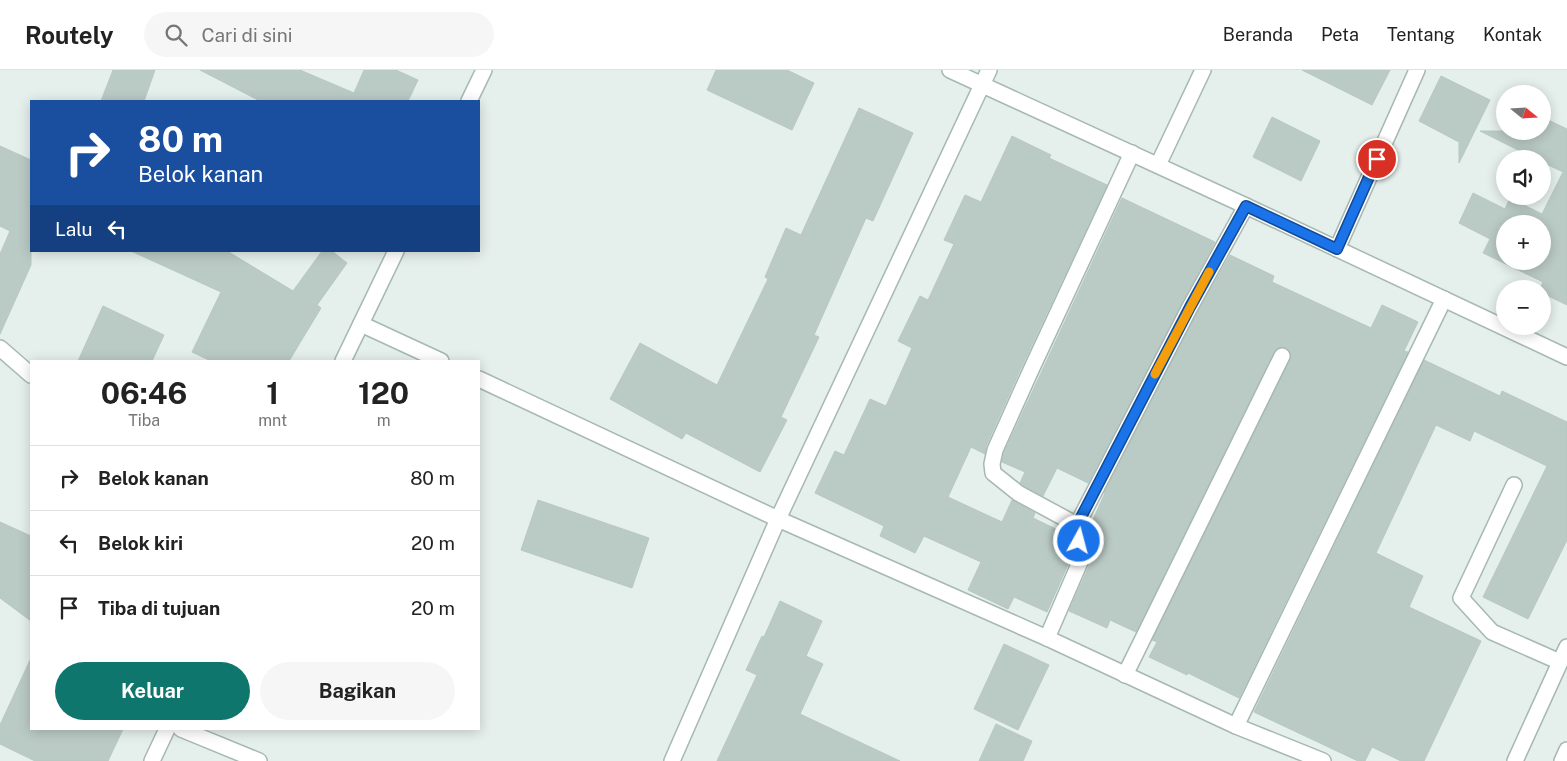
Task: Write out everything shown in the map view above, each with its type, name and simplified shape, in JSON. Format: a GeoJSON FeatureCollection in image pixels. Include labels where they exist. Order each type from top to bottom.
{"type":"FeatureCollection","features":[{"type":"Feature","properties":{"kind":"street"},"geometry":{"type":"LineString","coordinates":[[469,100],[484,70]]}},
{"type":"Feature","properties":{"kind":"street"},"geometry":{"type":"LineString","coordinates":[[950,70],[1567,356]]}},
{"type":"Feature","properties":{"kind":"street"},"geometry":{"type":"LineString","coordinates":[[672,761],[778,519],[989,70]]}},
{"type":"Feature","properties":{"kind":"street"},"geometry":{"type":"LineString","coordinates":[[1158,165],[1203,70]]}},
{"type":"Feature","properties":{"kind":"street"},"geometry":{"type":"LineString","coordinates":[[1337,249],[1417,70]]}},
{"type":"Feature","properties":{"kind":"street"},"geometry":{"type":"LineString","coordinates":[[1077,525],[1018,494],[993,472],[992,464],[995,450],[1031,370],[1132,153]]}},
{"type":"Feature","properties":{"kind":"street"},"geometry":{"type":"LineString","coordinates":[[1047,638],[1080,562],[1077,525],[1190,307],[1246,206]]}},
{"type":"Feature","properties":{"kind":"street"},"geometry":{"type":"LineString","coordinates":[[343,360],[396,252]]}},
{"type":"Feature","properties":{"kind":"street"},"geometry":{"type":"LineString","coordinates":[[1236,726],[1444,299]]}},
{"type":"Feature","properties":{"kind":"street"},"geometry":{"type":"LineString","coordinates":[[361,324],[439,360]]}},
{"type":"Feature","properties":{"kind":"street"},"geometry":{"type":"LineString","coordinates":[[0,348],[30,374]]}},
{"type":"Feature","properties":{"kind":"street"},"geometry":{"type":"LineString","coordinates":[[1125,675],[1282,356]]}},
{"type":"Feature","properties":{"kind":"street"},"geometry":{"type":"LineString","coordinates":[[480,379],[778,519],[1047,638],[1236,726],[1323,761]]}},
{"type":"Feature","properties":{"kind":"street"},"geometry":{"type":"LineString","coordinates":[[1514,485],[1461,598],[1492,632],[1560,662]]}},
{"type":"Feature","properties":{"kind":"street"},"geometry":{"type":"LineString","coordinates":[[1515,761],[1567,647]]}},
{"type":"Feature","properties":{"kind":"street"},"geometry":{"type":"LineString","coordinates":[[152,761],[167,730]]}},
{"type":"Feature","properties":{"kind":"street"},"geometry":{"type":"LineString","coordinates":[[183,730],[259,761]]}},
{"type":"Feature","properties":{"kind":"street"},"geometry":{"type":"LineString","coordinates":[[1562,761],[1567,750]]}},
{"type":"Feature","properties":{"kind":"building"},"geometry":{"type":"Polygon","coordinates":[[[113,70],[155,70],[144,100],[101,100],[113,70]]]}},
{"type":"Feature","properties":{"kind":"building"},"geometry":{"type":"Polygon","coordinates":[[[200,70],[300,70],[354,93],[364,70],[396,70],[418,80],[408,100],[258,100],[200,70]]]}},
{"type":"Feature","properties":{"kind":"building"},"geometry":{"type":"Polygon","coordinates":[[[716,70],[787,70],[814,83],[792,130],[707,90],[716,70]]]}},
{"type":"Feature","properties":{"kind":"building"},"geometry":{"type":"Polygon","coordinates":[[[1302,70],[1390,70],[1372,105],[1302,70]]]}},
{"type":"Feature","properties":{"kind":"building"},"geometry":{"type":"Polygon","coordinates":[[[1441,76],[1490,100],[1459,163],[1459,142],[1419,121],[1441,76]]]}},
{"type":"Feature","properties":{"kind":"building"},"geometry":{"type":"Polygon","coordinates":[[[859,108],[913,133],[873,221],[866,218],[814,335],[819,337],[781,417],[787,420],[760,472],[686,433],[682,439],[610,399],[640,343],[717,385],[768,279],[765,277],[786,228],[801,235],[859,108]]]}},
{"type":"Feature","properties":{"kind":"building"},"geometry":{"type":"Polygon","coordinates":[[[1272,117],[1320,141],[1301,181],[1253,157],[1272,117]]]}},
{"type":"Feature","properties":{"kind":"building"},"geometry":{"type":"Polygon","coordinates":[[[1551,121],[1567,129],[1567,305],[1551,297],[1551,280],[1539,280],[1518,270],[1551,270],[1551,215],[1496,215],[1496,259],[1483,253],[1490,239],[1459,223],[1473,193],[1505,209],[1507,205],[1524,205],[1542,214],[1546,205],[1551,205],[1551,196],[1563,172],[1551,166],[1551,150],[1518,150],[1498,140],[1551,140],[1551,121]]]}},
{"type":"Feature","properties":{"kind":"building"},"geometry":{"type":"Polygon","coordinates":[[[1480,131],[1496,131],[1496,139],[1480,131]]]}},
{"type":"Feature","properties":{"kind":"building"},"geometry":{"type":"Polygon","coordinates":[[[1012,136],[1051,155],[1049,158],[1107,185],[1022,366],[986,446],[985,454],[971,447],[948,497],[1002,522],[1012,500],[1035,513],[1033,518],[1068,535],[1070,560],[1047,612],[1014,597],[1008,609],[968,590],[981,562],[924,536],[915,553],[880,536],[884,526],[815,493],[835,451],[844,455],[870,399],[886,406],[912,348],[898,341],[920,296],[928,300],[954,244],[944,240],[965,195],[981,202],[1012,136]]]}},
{"type":"Feature","properties":{"kind":"building"},"geometry":{"type":"Polygon","coordinates":[[[0,146],[30,160],[31,265],[0,334],[0,254],[10,231],[0,226],[0,146]]]}},
{"type":"Feature","properties":{"kind":"building"},"geometry":{"type":"Polygon","coordinates":[[[1122,198],[1215,242],[1088,483],[1057,468],[1043,496],[1020,483],[1025,472],[1002,462],[1004,453],[1122,198]]]}},
{"type":"Feature","properties":{"kind":"building"},"geometry":{"type":"Polygon","coordinates":[[[133,252],[229,252],[293,291],[321,252],[333,252],[347,263],[317,305],[321,308],[290,360],[209,360],[192,352],[221,292],[133,252]]]}},
{"type":"Feature","properties":{"kind":"building"},"geometry":{"type":"Polygon","coordinates":[[[1230,255],[1274,276],[1272,282],[1371,328],[1382,305],[1418,322],[1404,351],[1408,352],[1239,698],[1188,673],[1187,675],[1149,657],[1157,642],[1152,640],[1290,360],[1291,355],[1287,348],[1281,347],[1274,352],[1136,632],[1110,620],[1107,628],[1069,611],[1089,566],[1087,533],[1104,493],[1198,311],[1230,255]]]}},
{"type":"Feature","properties":{"kind":"building"},"geometry":{"type":"Polygon","coordinates":[[[103,306],[164,335],[152,360],[78,360],[103,306]]]}},
{"type":"Feature","properties":{"kind":"building"},"geometry":{"type":"Polygon","coordinates":[[[1424,360],[1500,396],[1502,391],[1567,422],[1567,540],[1528,619],[1483,597],[1547,466],[1474,431],[1470,441],[1436,425],[1376,553],[1423,576],[1409,607],[1481,641],[1424,761],[1401,761],[1372,747],[1365,761],[1358,761],[1254,712],[1424,360]]]}},
{"type":"Feature","properties":{"kind":"building"},"geometry":{"type":"Polygon","coordinates":[[[538,500],[649,538],[632,588],[521,550],[538,500]]]}},
{"type":"Feature","properties":{"kind":"building"},"geometry":{"type":"Polygon","coordinates":[[[0,522],[30,536],[30,620],[0,598],[0,522]]]}},
{"type":"Feature","properties":{"kind":"building"},"geometry":{"type":"Polygon","coordinates":[[[780,601],[822,621],[806,656],[823,664],[800,714],[900,761],[717,761],[757,675],[746,670],[762,636],[764,637],[780,601]]]}},
{"type":"Feature","properties":{"kind":"building"},"geometry":{"type":"Polygon","coordinates":[[[1004,644],[1049,665],[1018,730],[974,709],[1004,644]]]}},
{"type":"Feature","properties":{"kind":"building"},"geometry":{"type":"Polygon","coordinates":[[[30,660],[30,730],[123,730],[108,761],[35,761],[0,744],[0,725],[30,660]]]}},
{"type":"Feature","properties":{"kind":"building"},"geometry":{"type":"Polygon","coordinates":[[[996,724],[1032,741],[1023,761],[979,761],[996,724]]]}},
{"type":"Feature","properties":{"kind":"slow traffic"},"geometry":{"type":"LineString","coordinates":[[1155,374],[1209,272]]}},
{"type":"Feature","properties":{"kind":"route"},"geometry":{"type":"LineString","coordinates":[[1079,541],[1077,525],[1190,307],[1246,206],[1337,249],[1377,159]]}}]}
